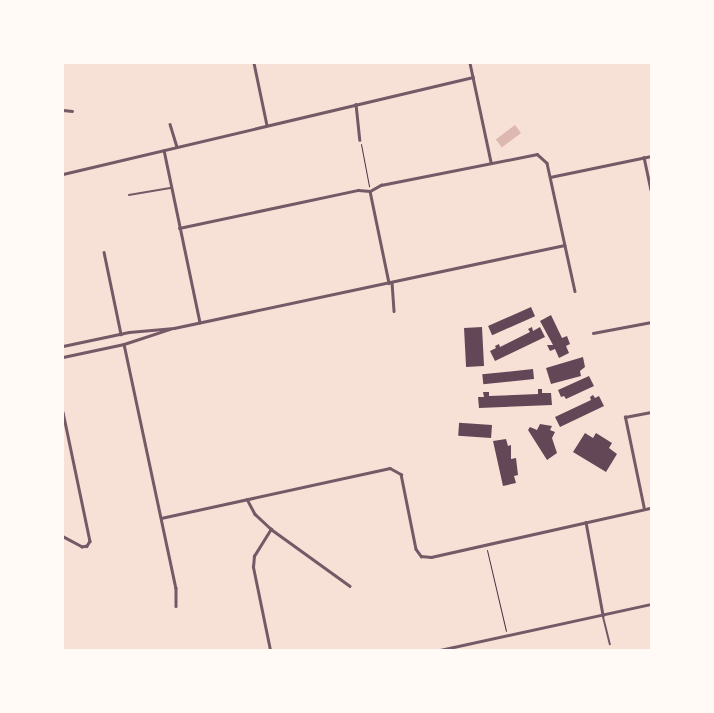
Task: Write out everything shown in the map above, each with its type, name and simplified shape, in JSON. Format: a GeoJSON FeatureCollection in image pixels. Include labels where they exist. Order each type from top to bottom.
{"type":"FeatureCollection","features":[{"type":"Feature","properties":{"kind":"street"},"geometry":{"type":"LineString","coordinates":[[254,63],[267,125]]}},
{"type":"Feature","properties":{"kind":"street"},"geometry":{"type":"LineString","coordinates":[[470,63],[491,162]]}},
{"type":"Feature","properties":{"kind":"street"},"geometry":{"type":"LineString","coordinates":[[63,174],[473,77]]}},
{"type":"Feature","properties":{"kind":"street"},"geometry":{"type":"LineString","coordinates":[[356,104],[360,140]]}},
{"type":"Feature","properties":{"kind":"street"},"geometry":{"type":"LineString","coordinates":[[63,110],[72,111]]}},
{"type":"Feature","properties":{"kind":"street"},"geometry":{"type":"LineString","coordinates":[[170,124],[177,147]]}},
{"type":"Feature","properties":{"kind":"street"},"geometry":{"type":"LineString","coordinates":[[164,150],[179,228],[200,322]]}},
{"type":"Feature","properties":{"kind":"street"},"geometry":{"type":"LineString","coordinates":[[179,228],[358,190],[370,191],[380,185],[491,162],[532,154],[541,155],[547,162],[575,291]]}},
{"type":"Feature","properties":{"kind":"street"},"geometry":{"type":"LineString","coordinates":[[550,177],[651,156]]}},
{"type":"Feature","properties":{"kind":"street"},"geometry":{"type":"LineString","coordinates":[[644,157],[651,189]]}},
{"type":"Feature","properties":{"kind":"street"},"geometry":{"type":"LineString","coordinates":[[370,191],[390,282],[394,311]]}},
{"type":"Feature","properties":{"kind":"street"},"geometry":{"type":"LineString","coordinates":[[63,357],[124,344],[174,328],[200,322],[564,245]]}},
{"type":"Feature","properties":{"kind":"street"},"geometry":{"type":"LineString","coordinates":[[104,252],[121,334]]}},
{"type":"Feature","properties":{"kind":"street"},"geometry":{"type":"LineString","coordinates":[[593,333],[651,322]]}},
{"type":"Feature","properties":{"kind":"street"},"geometry":{"type":"LineString","coordinates":[[63,346],[121,334],[174,328]]}},
{"type":"Feature","properties":{"kind":"street"},"geometry":{"type":"LineString","coordinates":[[124,344],[176,588],[176,606]]}},
{"type":"Feature","properties":{"kind":"street"},"geometry":{"type":"LineString","coordinates":[[63,412],[90,538],[90,544],[85,547],[63,537]]}},
{"type":"Feature","properties":{"kind":"street"},"geometry":{"type":"LineString","coordinates":[[644,509],[625,417],[651,412]]}},
{"type":"Feature","properties":{"kind":"street"},"geometry":{"type":"LineString","coordinates":[[161,518],[390,468],[397,470],[401,474],[416,549],[421,556],[431,557],[651,508]]}},
{"type":"Feature","properties":{"kind":"street"},"geometry":{"type":"LineString","coordinates":[[248,499],[255,514],[271,529],[350,586]]}},
{"type":"Feature","properties":{"kind":"street"},"geometry":{"type":"LineString","coordinates":[[586,522],[603,615]]}},
{"type":"Feature","properties":{"kind":"street"},"geometry":{"type":"LineString","coordinates":[[270,650],[253,567],[254,556],[271,529]]}},
{"type":"Feature","properties":{"kind":"street"},"geometry":{"type":"LineString","coordinates":[[440,650],[651,604]]}},
{"type":"Feature","properties":{"kind":"lane"},"geometry":{"type":"LineString","coordinates":[[129,195],[172,188]]}},
{"type":"Feature","properties":{"kind":"lane"},"geometry":{"type":"LineString","coordinates":[[603,615],[610,644]]}},
{"type":"Feature","properties":{"kind":"path"},"geometry":{"type":"LineString","coordinates":[[360,140],[370,191]]}},
{"type":"Feature","properties":{"kind":"path"},"geometry":{"type":"LineString","coordinates":[[486,544],[507,636]]}},
{"type":"Feature","properties":{"kind":"shaded area"},"geometry":{"type":"Polygon","coordinates":[[[515,125],[521,133],[502,147],[496,139],[515,125]]]}},
{"type":"Feature","properties":{"kind":"building"},"geometry":{"type":"Polygon","coordinates":[[[531,307],[535,316],[492,335],[488,326],[531,307]]]}},
{"type":"Feature","properties":{"kind":"building"},"geometry":{"type":"Polygon","coordinates":[[[551,315],[562,338],[567,336],[570,344],[566,346],[569,353],[559,358],[555,349],[550,351],[547,345],[553,345],[540,321],[551,315]]]}},
{"type":"Feature","properties":{"kind":"building"},"geometry":{"type":"Polygon","coordinates":[[[482,327],[484,366],[466,367],[464,328],[482,327]]]}},
{"type":"Feature","properties":{"kind":"building"},"geometry":{"type":"Polygon","coordinates":[[[532,327],[533,331],[540,327],[545,337],[495,361],[490,351],[496,348],[495,346],[499,344],[500,347],[530,332],[528,329],[532,327]]]}},
{"type":"Feature","properties":{"kind":"building"},"geometry":{"type":"Polygon","coordinates":[[[583,357],[585,367],[580,371],[581,376],[551,384],[546,368],[583,357]]]}},
{"type":"Feature","properties":{"kind":"building"},"geometry":{"type":"Polygon","coordinates":[[[533,369],[534,379],[483,384],[482,374],[533,369]]]}},
{"type":"Feature","properties":{"kind":"building"},"geometry":{"type":"Polygon","coordinates":[[[589,376],[594,386],[566,399],[564,396],[561,397],[558,390],[589,376]]]}},
{"type":"Feature","properties":{"kind":"building"},"geometry":{"type":"Polygon","coordinates":[[[538,389],[542,389],[542,393],[551,393],[552,405],[479,408],[478,397],[484,397],[483,392],[489,392],[489,396],[538,394],[538,389]]]}},
{"type":"Feature","properties":{"kind":"building"},"geometry":{"type":"Polygon","coordinates":[[[593,395],[595,398],[599,396],[604,406],[560,427],[555,417],[591,400],[590,397],[593,395]]]}},
{"type":"Feature","properties":{"kind":"building"},"geometry":{"type":"Polygon","coordinates":[[[459,423],[492,425],[491,438],[458,436],[459,423]]]}},
{"type":"Feature","properties":{"kind":"building"},"geometry":{"type":"Polygon","coordinates":[[[540,424],[552,426],[550,430],[555,432],[552,438],[557,453],[547,460],[528,430],[530,427],[537,430],[540,424]]]}},
{"type":"Feature","properties":{"kind":"building"},"geometry":{"type":"Polygon","coordinates":[[[585,433],[593,438],[596,433],[612,443],[609,448],[617,454],[606,472],[573,452],[585,433]]]}},
{"type":"Feature","properties":{"kind":"building"},"geometry":{"type":"Polygon","coordinates":[[[506,439],[508,446],[511,445],[511,459],[516,458],[518,475],[514,476],[516,483],[503,486],[493,441],[506,439]]]}}]}
